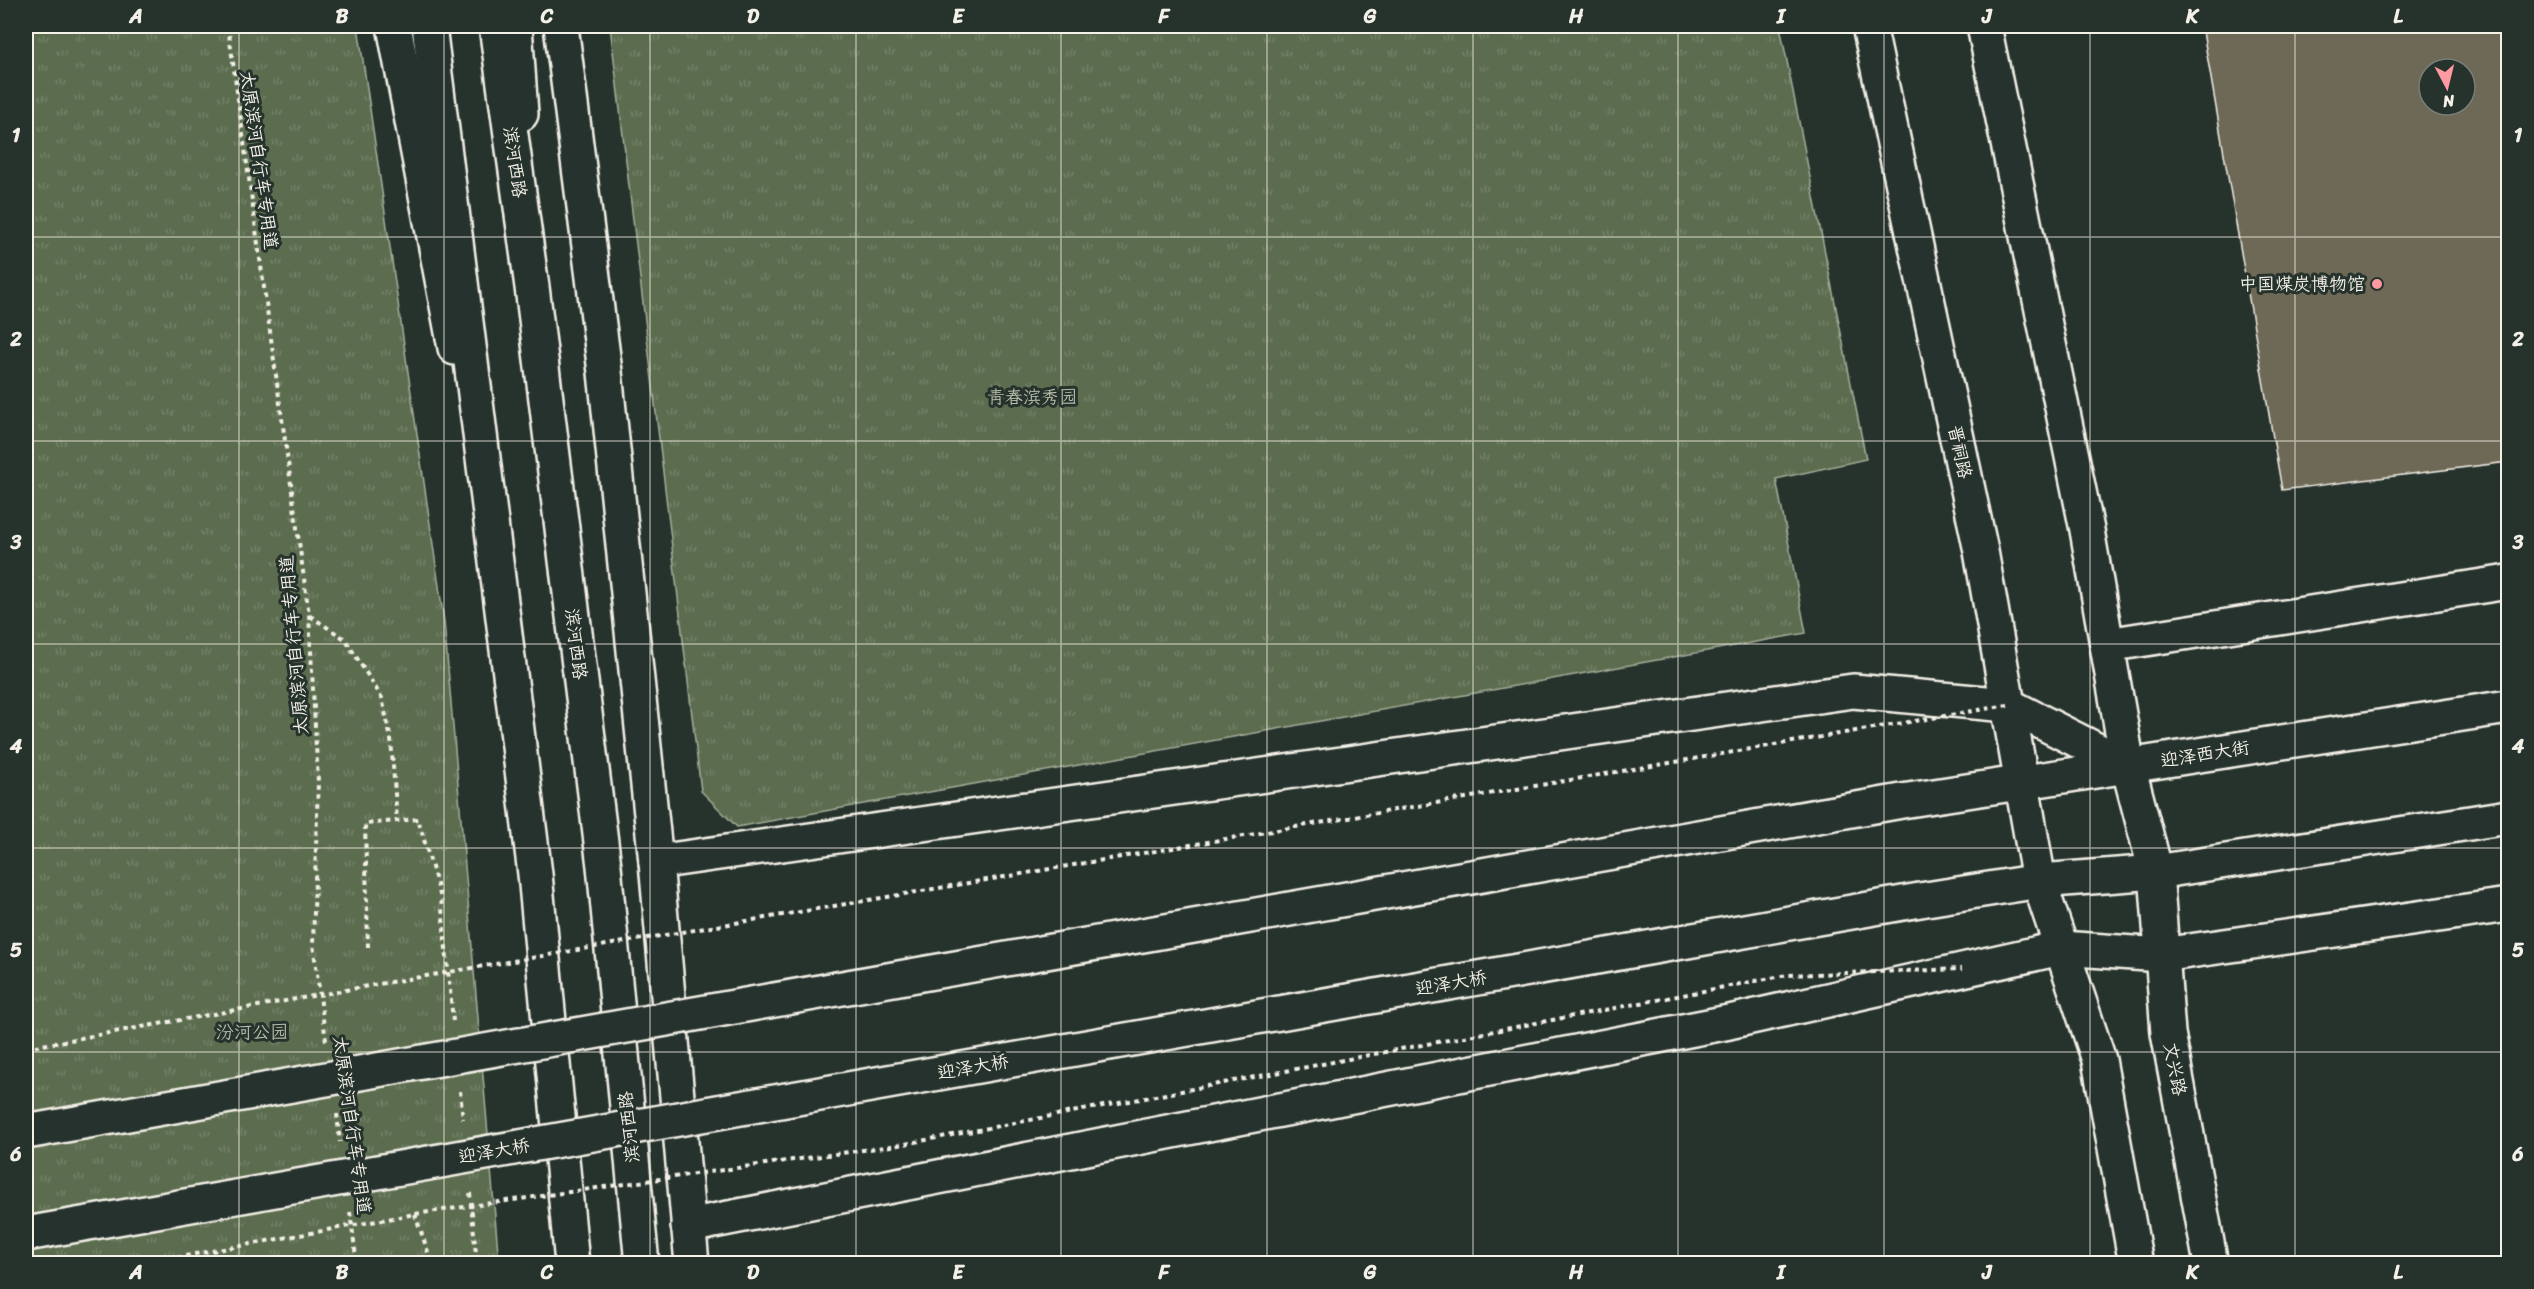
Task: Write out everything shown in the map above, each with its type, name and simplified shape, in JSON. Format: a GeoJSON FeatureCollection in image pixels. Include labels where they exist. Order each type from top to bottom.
{"type":"FeatureCollection","features":[{"type":"Feature","properties":{"kind":"main road"},"geometry":{"type":"LineString","coordinates":[[394,26],[496,564]]}},
{"type":"Feature","properties":{"kind":"main road"},"geometry":{"type":"LineString","coordinates":[[429,26],[535,874],[572,1263]]}},
{"type":"Feature","properties":{"kind":"main road","name":"滨河西路"},"geometry":{"type":"LineString","coordinates":[[496,26],[532,287],[604,866],[642,1263]]}},
{"type":"Feature","properties":{"kind":"main road"},"geometry":{"type":"LineString","coordinates":[[515,26],[532,287]]}},
{"type":"Feature","properties":{"kind":"main road"},"geometry":{"type":"LineString","coordinates":[[561,26],[605,372],[656,862],[692,1263]]}},
{"type":"Feature","properties":{"kind":"main road","name":"晋祠路"},"geometry":{"type":"LineString","coordinates":[[1869,26],[1981,551],[2039,881]]}},
{"type":"Feature","properties":{"kind":"main road"},"geometry":{"type":"LineString","coordinates":[[1984,26],[2087,530],[2128,766],[2156,872]]}},
{"type":"Feature","properties":{"kind":"main road"},"geometry":{"type":"LineString","coordinates":[[2107,645],[2508,582]]}},
{"type":"Feature","properties":{"kind":"main road"},"geometry":{"type":"LineString","coordinates":[[656,862],[1853,692],[2008,705],[2128,766]]}},
{"type":"Feature","properties":{"kind":"main road","name":"迎泽西大街"},"geometry":{"type":"LineString","coordinates":[[26,1132],[1902,801],[2508,707]]}},
{"type":"Feature","properties":{"kind":"main road"},"geometry":{"type":"LineString","coordinates":[[2136,1263],[2099,1060],[2039,881],[2156,872],[2508,817]]}},
{"type":"Feature","properties":{"kind":"main road","name":"文兴路"},"geometry":{"type":"LineString","coordinates":[[2156,872],[2168,1033],[2211,1263]]}},
{"type":"Feature","properties":{"kind":"main road","name":"迎泽大桥"},"geometry":{"type":"LineString","coordinates":[[26,1234],[1920,900],[2039,881]]}},
{"type":"Feature","properties":{"kind":"main road"},"geometry":{"type":"LineString","coordinates":[[688,1226],[1729,1022],[2061,948],[2162,955],[2508,905]]}},
{"type":"Feature","properties":{"kind":"path","name":"太原滨河自行车专用道"},"geometry":{"type":"LineString","coordinates":[[228,26],[309,615],[318,782],[313,944],[328,1051]]}},
{"type":"Feature","properties":{"kind":"path"},"geometry":{"type":"LineString","coordinates":[[309,615],[345,639],[382,698],[391,739],[397,821]]}},
{"type":"Feature","properties":{"kind":"path"},"geometry":{"type":"LineString","coordinates":[[26,1048],[391,982],[2008,705]]}},
{"type":"Feature","properties":{"kind":"path"},"geometry":{"type":"LineString","coordinates":[[368,946],[365,824],[418,819],[441,898]]}},
{"type":"Feature","properties":{"kind":"path"},"geometry":{"type":"LineString","coordinates":[[141,1263],[415,1215],[905,1144],[1787,975],[1962,969]]}},
{"type":"Feature","properties":{"kind":"path","name":"太原滨河自行车专用道"},"geometry":{"type":"LineString","coordinates":[[336,1110],[341,1145]]}},
{"type":"Feature","properties":{"kind":"path","name":"太原滨河自行车专用道"},"geometry":{"type":"LineString","coordinates":[[349,1204],[357,1263]]}},
{"type":"Feature","properties":{"kind":"path"},"geometry":{"type":"LineString","coordinates":[[415,1215],[432,1263]]}},
{"type":"Feature","properties":{"kind":"green space","name":"汾河公园"},"geometry":{"type":"Polygon","coordinates":[[[26,26],[358,26],[444,621],[499,1263],[26,1263],[26,26]]]}},
{"type":"Feature","properties":{"kind":"green space","name":"青春滨秀园"},"geometry":{"type":"Polygon","coordinates":[[[610,26],[1780,26],[1866,459],[1776,479],[1806,633],[737,827],[701,791],[610,26]]]}},
{"type":"Feature","properties":{"kind":"building","name":"中国煤炭博物馆"},"geometry":{"type":"Polygon","coordinates":[[[2202,26],[2508,26],[2508,462],[2282,490],[2202,26]]]}},
{"type":"Feature","properties":{"kind":"place","name":"中国煤炭博物馆"},"geometry":{"type":"Point","coordinates":[2377,284]}}]}
